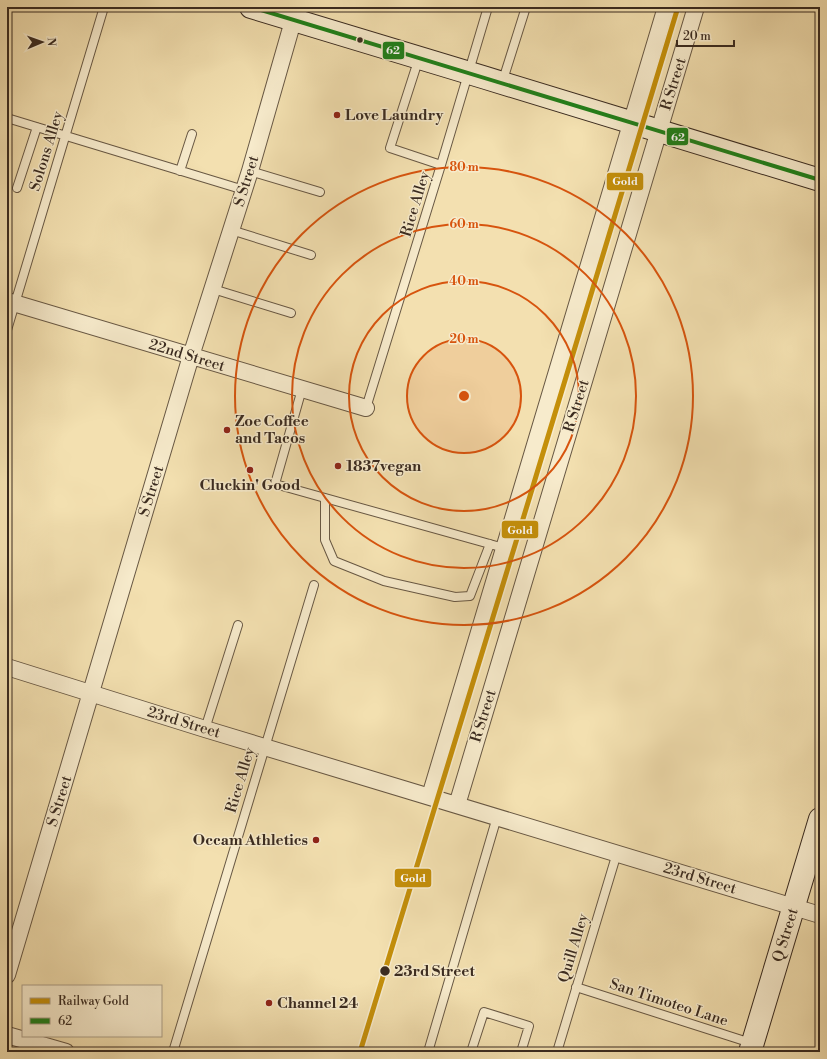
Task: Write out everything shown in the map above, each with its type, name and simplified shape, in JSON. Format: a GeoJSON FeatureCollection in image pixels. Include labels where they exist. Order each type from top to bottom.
{"type":"FeatureCollection","features":[{"type":"Feature","properties":{"kind":"main road"},"geometry":{"type":"LineString","coordinates":[[251,7],[295,13],[419,57],[502,84],[820,180]]}},
{"type":"Feature","properties":{"kind":"main road","name":"Q Street"},"geometry":{"type":"LineString","coordinates":[[751,1048],[820,819]]}},
{"type":"Feature","properties":{"kind":"street","name":"R Street"},"geometry":{"type":"LineString","coordinates":[[430,796],[497,546],[632,122],[666,7]]}},
{"type":"Feature","properties":{"kind":"street","name":"R Street"},"geometry":{"type":"LineString","coordinates":[[457,805],[696,7]]}},
{"type":"Feature","properties":{"kind":"street","name":"S Street"},"geometry":{"type":"LineString","coordinates":[[7,975],[191,356],[250,171],[295,13]]}},
{"type":"Feature","properties":{"kind":"street","name":"22nd Street"},"geometry":{"type":"LineString","coordinates":[[11,302],[220,366],[366,408]]}},
{"type":"Feature","properties":{"kind":"street","name":"23rd Street"},"geometry":{"type":"LineString","coordinates":[[7,667],[457,805],[820,914]]}},
{"type":"Feature","properties":{"kind":"street"},"geometry":{"type":"LineString","coordinates":[[7,1035],[66,1052]]}},
{"type":"Feature","properties":{"kind":"lane","name":"Solons Alley"},"geometry":{"type":"LineString","coordinates":[[7,330],[11,302],[66,136],[104,7]]}},
{"type":"Feature","properties":{"kind":"lane","name":"Rice Alley"},"geometry":{"type":"LineString","coordinates":[[366,408],[488,7]]}},
{"type":"Feature","properties":{"kind":"lane"},"geometry":{"type":"LineString","coordinates":[[502,84],[526,7]]}},
{"type":"Feature","properties":{"kind":"lane"},"geometry":{"type":"LineString","coordinates":[[419,57],[390,148],[441,165]]}},
{"type":"Feature","properties":{"kind":"lane"},"geometry":{"type":"LineString","coordinates":[[7,118],[244,190]]}},
{"type":"Feature","properties":{"kind":"lane"},"geometry":{"type":"LineString","coordinates":[[17,188],[36,127]]}},
{"type":"Feature","properties":{"kind":"lane"},"geometry":{"type":"LineString","coordinates":[[180,170],[192,134]]}},
{"type":"Feature","properties":{"kind":"lane"},"geometry":{"type":"LineString","coordinates":[[250,171],[320,192]]}},
{"type":"Feature","properties":{"kind":"lane"},"geometry":{"type":"LineString","coordinates":[[231,230],[311,255]]}},
{"type":"Feature","properties":{"kind":"lane"},"geometry":{"type":"LineString","coordinates":[[212,289],[291,313]]}},
{"type":"Feature","properties":{"kind":"lane"},"geometry":{"type":"LineString","coordinates":[[302,389],[275,484],[497,546],[470,596],[455,597],[384,581],[334,560],[325,540],[325,498]]}},
{"type":"Feature","properties":{"kind":"lane","name":"Rice Alley"},"geometry":{"type":"LineString","coordinates":[[173,1052],[314,585]]}},
{"type":"Feature","properties":{"kind":"lane"},"geometry":{"type":"LineString","coordinates":[[205,728],[238,625]]}},
{"type":"Feature","properties":{"kind":"lane"},"geometry":{"type":"LineString","coordinates":[[428,1052],[497,817]]}},
{"type":"Feature","properties":{"kind":"lane","name":"Quill Alley"},"geometry":{"type":"LineString","coordinates":[[557,1052],[617,853]]}},
{"type":"Feature","properties":{"kind":"lane","name":"San Timoteo Lane"},"geometry":{"type":"LineString","coordinates":[[576,988],[751,1048]]}},
{"type":"Feature","properties":{"kind":"lane"},"geometry":{"type":"LineString","coordinates":[[471,1052],[484,1012],[529,1026],[521,1052]]}},
{"type":"Feature","properties":{"kind":"rail line","name":"Gold"},"geometry":{"type":"LineString","coordinates":[[360,1052],[678,7]]}},
{"type":"Feature","properties":{"kind":"transit line","name":"62"},"geometry":{"type":"LineString","coordinates":[[251,7],[820,180]]}},
{"type":"Feature","properties":{"kind":"place","name":"Love Laundry"},"geometry":{"type":"Point","coordinates":[337,115]}},
{"type":"Feature","properties":{"kind":"place","name":"Zoe Coffee and Tacos"},"geometry":{"type":"Point","coordinates":[227,430]}},
{"type":"Feature","properties":{"kind":"place","name":"1837vegan"},"geometry":{"type":"Point","coordinates":[338,466]}},
{"type":"Feature","properties":{"kind":"place","name":"Cluckin' Good"},"geometry":{"type":"Point","coordinates":[250,470]}},
{"type":"Feature","properties":{"kind":"place","name":"Occam Athletics"},"geometry":{"type":"Point","coordinates":[316,840]}},
{"type":"Feature","properties":{"kind":"place","name":"23rd Street"},"geometry":{"type":"Point","coordinates":[385,971]}},
{"type":"Feature","properties":{"kind":"place","name":"Channel 24"},"geometry":{"type":"Point","coordinates":[269,1003]}}]}
